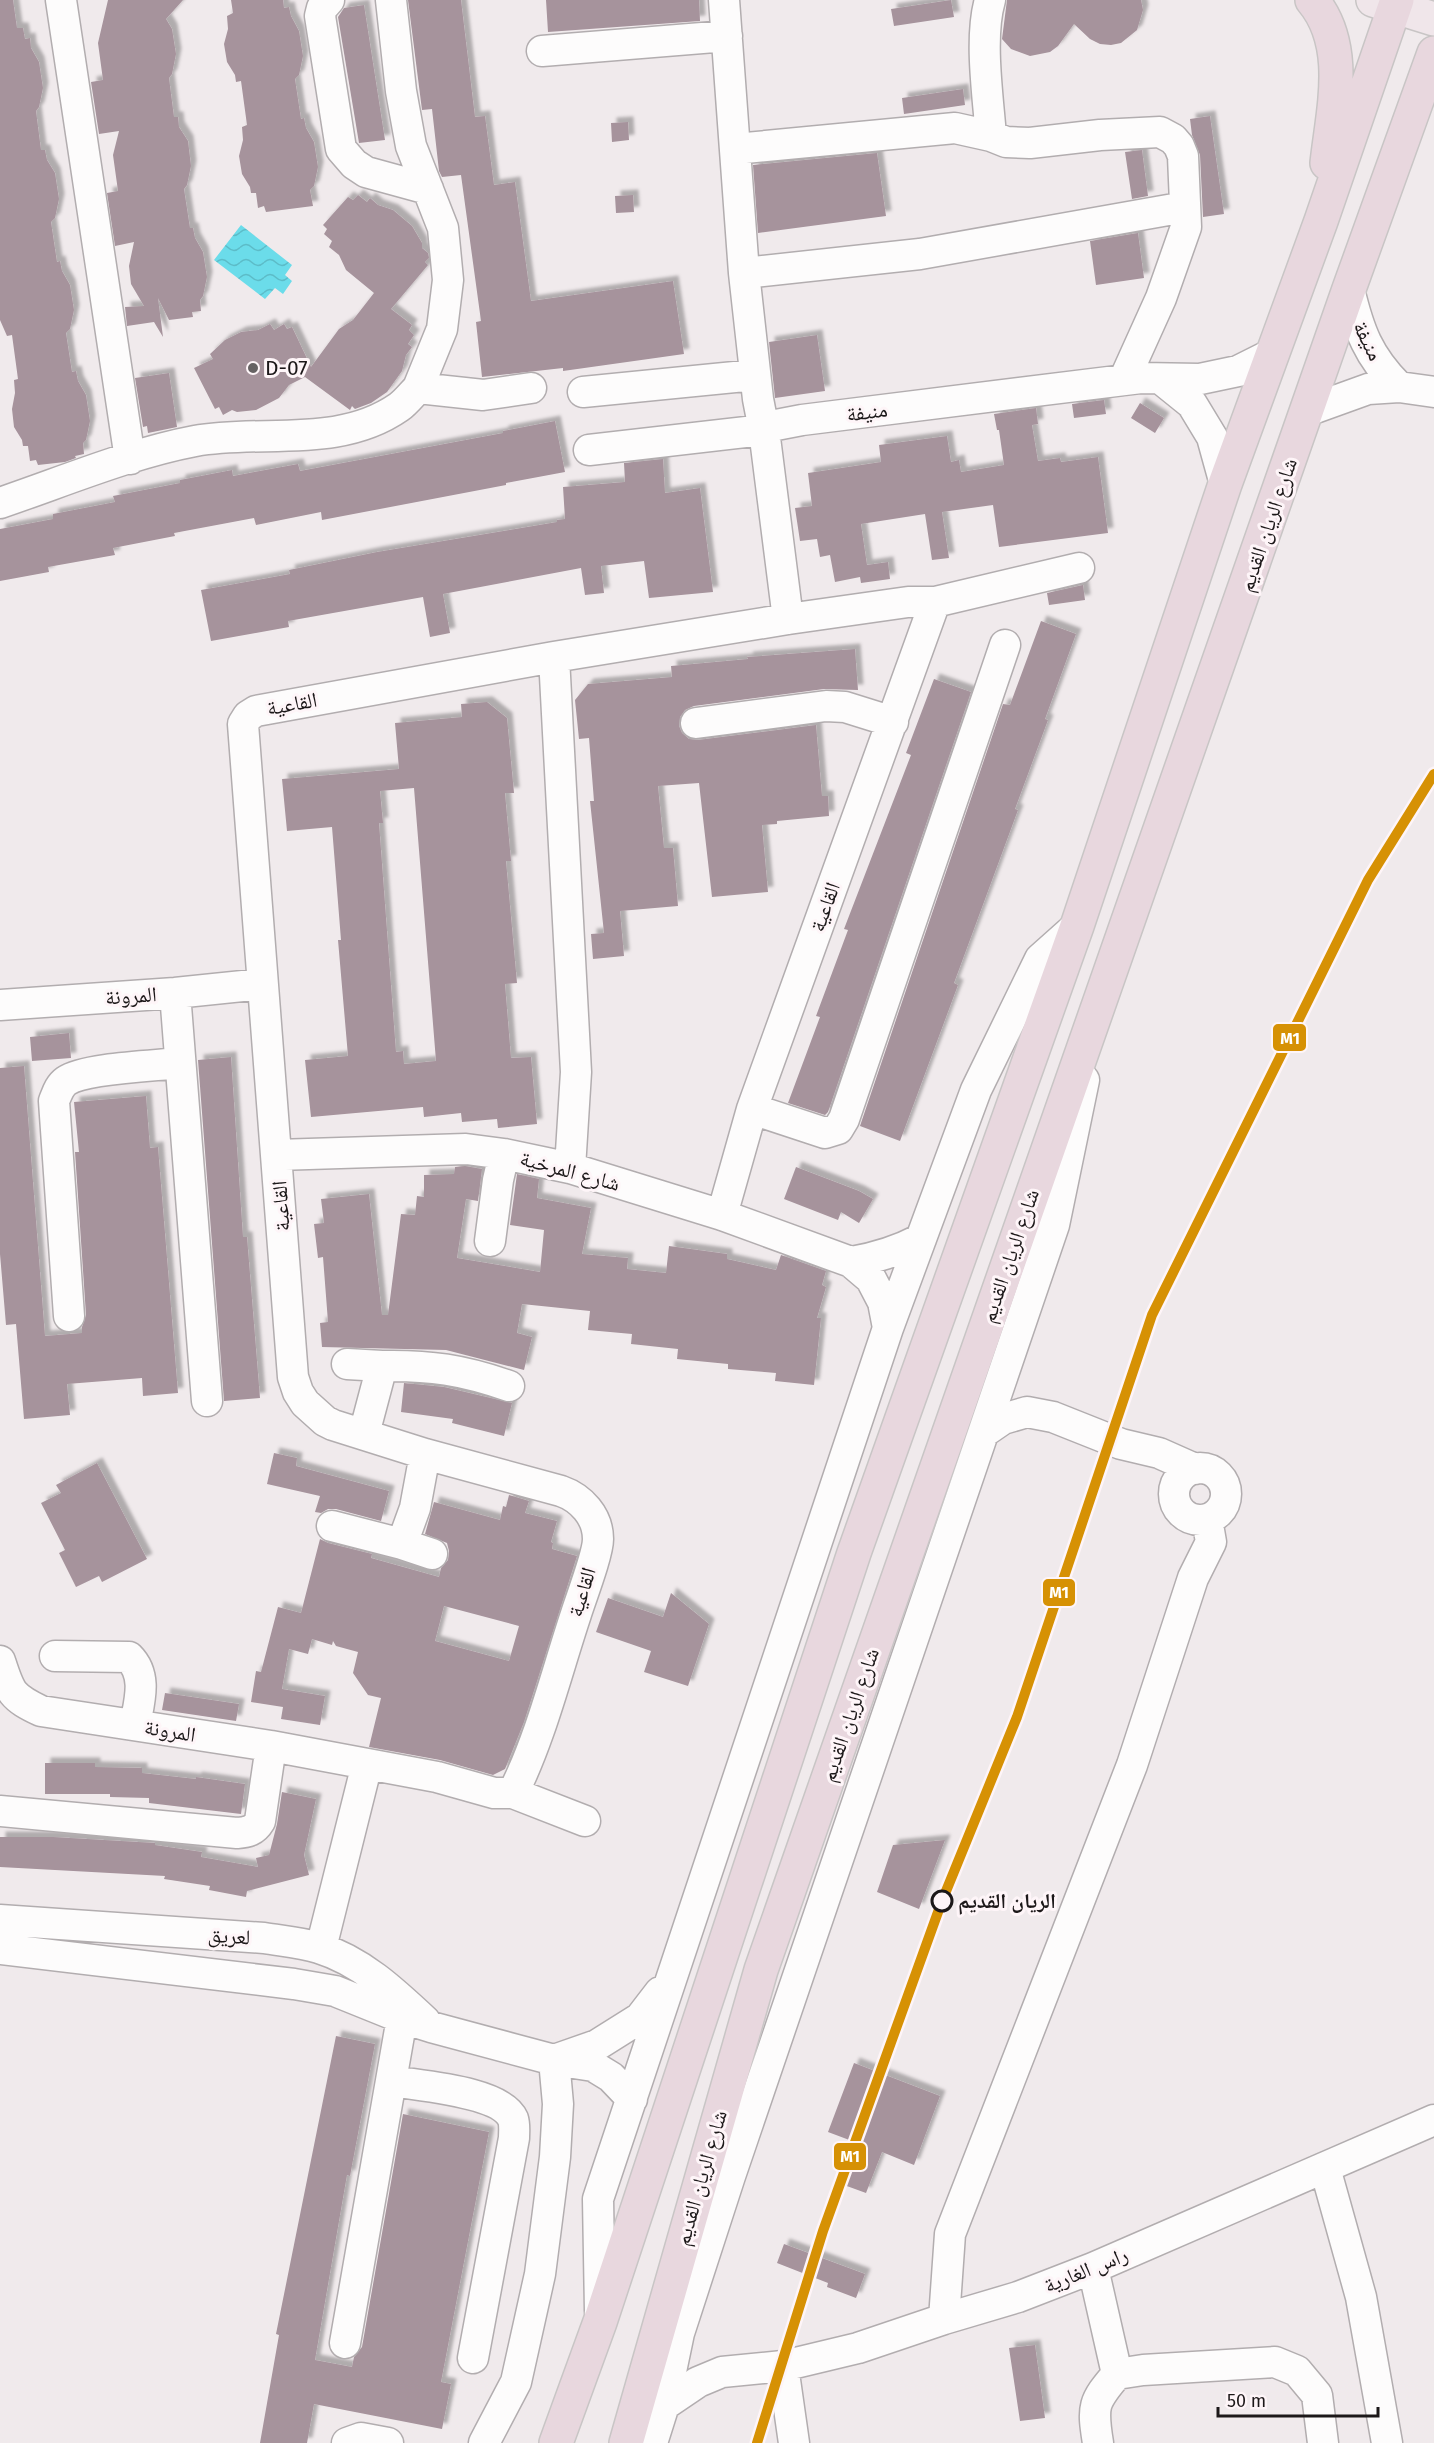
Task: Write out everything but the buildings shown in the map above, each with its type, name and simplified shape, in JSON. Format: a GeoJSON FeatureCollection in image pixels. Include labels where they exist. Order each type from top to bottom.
{"type":"FeatureCollection","features":[{"type":"Feature","properties":{"kind":"highway"},"geometry":{"type":"LineString","coordinates":[[1312,0],[1320,10],[1329,29],[1335,47],[1336,71],[1320,221]]}},
{"type":"Feature","properties":{"kind":"highway"},"geometry":{"type":"LineString","coordinates":[[556,2443],[600,2322],[854,1553],[1077,926],[1225,484],[1320,221],[1391,2]]}},
{"type":"Feature","properties":{"kind":"highway","name":"شارع الريان القديم"},"geometry":{"type":"LineString","coordinates":[[627,2443],[637,2401],[762,1970],[1349,289],[1370,237],[1434,53]]}},
{"type":"Feature","properties":{"kind":"highway"},"geometry":{"type":"LineString","coordinates":[[1370,237],[1434,121]]}},
{"type":"Feature","properties":{"kind":"main road"},"geometry":{"type":"LineString","coordinates":[[1391,2],[1434,19]]}},
{"type":"Feature","properties":{"kind":"street"},"geometry":{"type":"LineString","coordinates":[[61,0],[130,459]]}},
{"type":"Feature","properties":{"kind":"street"},"geometry":{"type":"LineString","coordinates":[[329,0],[322,8],[320,16],[341,149],[354,165],[366,172],[429,189]]}},
{"type":"Feature","properties":{"kind":"street"},"geometry":{"type":"LineString","coordinates":[[0,504],[130,459],[195,441],[312,435],[366,424],[399,407],[418,388],[442,329],[448,280],[443,228],[411,146],[401,91],[391,0]]}},
{"type":"Feature","properties":{"kind":"street"},"geometry":{"type":"LineString","coordinates":[[724,0],[744,273],[755,375],[788,619]]}},
{"type":"Feature","properties":{"kind":"street"},"geometry":{"type":"LineString","coordinates":[[990,0],[987,12],[986,65],[991,136]]}},
{"type":"Feature","properties":{"kind":"street"},"geometry":{"type":"LineString","coordinates":[[542,51],[726,36]]}},
{"type":"Feature","properties":{"kind":"street"},"geometry":{"type":"LineString","coordinates":[[735,149],[955,128],[991,136],[1006,142],[1030,143],[1100,135],[1160,132],[1173,139],[1183,156],[1186,227],[1161,298],[1124,380]]}},
{"type":"Feature","properties":{"kind":"street"},"geometry":{"type":"LineString","coordinates":[[744,273],[920,254],[1185,207]]}},
{"type":"Feature","properties":{"kind":"street","name":"منيفة"},"geometry":{"type":"LineString","coordinates":[[1349,289],[1364,341],[1373,358],[1399,387]]}},
{"type":"Feature","properties":{"kind":"street","name":"منيفة"},"geometry":{"type":"LineString","coordinates":[[589,450],[764,430],[802,420],[1124,380],[1200,380],[1238,371],[1272,354]]}},
{"type":"Feature","properties":{"kind":"street"},"geometry":{"type":"LineString","coordinates":[[583,392],[755,375]]}},
{"type":"Feature","properties":{"kind":"street"},"geometry":{"type":"LineString","coordinates":[[1161,380],[1192,404],[1212,437],[1225,484]]}},
{"type":"Feature","properties":{"kind":"street","name":"منيفة"},"geometry":{"type":"LineString","coordinates":[[1307,411],[1368,389],[1399,387],[1434,392]]}},
{"type":"Feature","properties":{"kind":"street"},"geometry":{"type":"LineString","coordinates":[[418,388],[483,395],[531,388]]}},
{"type":"Feature","properties":{"kind":"street","name":"القاعية"},"geometry":{"type":"LineString","coordinates":[[513,1793],[526,1766],[581,1598],[598,1539],[594,1521],[575,1496],[425,1454],[324,1421],[302,1398],[293,1377],[243,724],[248,716],[256,711],[554,657],[788,619],[908,602],[935,602],[1079,568]]}},
{"type":"Feature","properties":{"kind":"street","name":"القاعية"},"geometry":{"type":"LineString","coordinates":[[722,1215],[752,1109],[935,602]]}},
{"type":"Feature","properties":{"kind":"street"},"geometry":{"type":"LineString","coordinates":[[752,1109],[825,1133],[838,1129],[844,1119],[1005,645]]}},
{"type":"Feature","properties":{"kind":"street"},"geometry":{"type":"LineString","coordinates":[[554,657],[576,1072],[570,1168]]}},
{"type":"Feature","properties":{"kind":"street"},"geometry":{"type":"LineString","coordinates":[[696,723],[826,706],[845,707],[893,722]]}},
{"type":"Feature","properties":{"kind":"street"},"geometry":{"type":"LineString","coordinates":[[600,2322],[598,2199],[888,1328],[976,1090],[1040,959],[1077,926]]}},
{"type":"Feature","properties":{"kind":"street","name":"المرونة"},"geometry":{"type":"LineString","coordinates":[[0,1005],[175,993],[262,984]]}},
{"type":"Feature","properties":{"kind":"street"},"geometry":{"type":"LineString","coordinates":[[175,993],[207,1401]]}},
{"type":"Feature","properties":{"kind":"street","name":"شارع الريان القديم"},"geometry":{"type":"LineString","coordinates":[[652,2443],[664,2405],[679,2333],[864,1781],[1054,1226],[1102,996]]}},
{"type":"Feature","properties":{"kind":"street"},"geometry":{"type":"LineString","coordinates":[[69,1316],[54,1101],[57,1092],[68,1079],[87,1073],[180,1063]]}},
{"type":"Feature","properties":{"kind":"street","name":"شارع المرخية"},"geometry":{"type":"LineString","coordinates":[[277,1155],[466,1149],[504,1154],[570,1168],[722,1215],[851,1262],[871,1279],[883,1302],[888,1328]]}},
{"type":"Feature","properties":{"kind":"street"},"geometry":{"type":"LineString","coordinates":[[490,1241],[504,1154]]}},
{"type":"Feature","properties":{"kind":"street"},"geometry":{"type":"LineString","coordinates":[[851,1262],[875,1258],[921,1239]]}},
{"type":"Feature","properties":{"kind":"street"},"geometry":{"type":"LineString","coordinates":[[1011,1354],[1022,1388],[1030,1400],[1053,1417]]}},
{"type":"Feature","properties":{"kind":"street"},"geometry":{"type":"LineString","coordinates":[[347,1364],[437,1367],[477,1375],[509,1386]]}},
{"type":"Feature","properties":{"kind":"street"},"geometry":{"type":"LineString","coordinates":[[364,1434],[382,1366]]}},
{"type":"Feature","properties":{"kind":"street"},"geometry":{"type":"LineString","coordinates":[[984,1432],[993,1424],[1014,1414],[1027,1412],[1053,1417],[1144,1451],[1159,1453],[1185,1477]]}},
{"type":"Feature","properties":{"kind":"street"},"geometry":{"type":"LineString","coordinates":[[402,1544],[415,1508],[425,1454]]}},
{"type":"Feature","properties":{"kind":"street"},"geometry":{"type":"LineString","coordinates":[[1212,1472],[1223,1484],[1225,1501],[1221,1509],[1199,1519],[1184,1515],[1175,1501],[1185,1477],[1212,1472]]}},
{"type":"Feature","properties":{"kind":"street"},"geometry":{"type":"LineString","coordinates":[[944,2319],[950,2234],[1132,1765],[1193,1578],[1199,1519]]}},
{"type":"Feature","properties":{"kind":"street"},"geometry":{"type":"LineString","coordinates":[[332,1526],[432,1554]]}},
{"type":"Feature","properties":{"kind":"street"},"geometry":{"type":"LineString","coordinates":[[54,1656],[129,1657],[137,1665],[142,1684],[135,1725]]}},
{"type":"Feature","properties":{"kind":"street","name":"المرونة"},"geometry":{"type":"LineString","coordinates":[[0,1661],[12,1692],[18,1700],[41,1711],[271,1746],[437,1778],[494,1793],[513,1793],[585,1821]]}},
{"type":"Feature","properties":{"kind":"street"},"geometry":{"type":"LineString","coordinates":[[0,1811],[237,1833],[249,1832],[260,1821],[271,1746]]}},
{"type":"Feature","properties":{"kind":"street"},"geometry":{"type":"LineString","coordinates":[[321,1948],[367,1764]]}},
{"type":"Feature","properties":{"kind":"street","name":"لعريق"},"geometry":{"type":"LineString","coordinates":[[0,1920],[252,1937],[321,1948],[366,1970],[431,2027]]}},
{"type":"Feature","properties":{"kind":"street","name":"لعريق"},"geometry":{"type":"LineString","coordinates":[[0,1949],[294,1984],[335,1991],[431,2027],[554,2060],[593,2066],[612,2077],[632,2099]]}},
{"type":"Feature","properties":{"kind":"street"},"geometry":{"type":"LineString","coordinates":[[484,2443],[516,2382],[540,2274],[555,2157],[558,2104],[554,2060],[597,2045],[640,2018],[670,1980]]}},
{"type":"Feature","properties":{"kind":"street"},"geometry":{"type":"LineString","coordinates":[[345,2343],[402,2018]]}},
{"type":"Feature","properties":{"kind":"street"},"geometry":{"type":"LineString","coordinates":[[392,2081],[490,2100],[510,2115],[514,2121],[514,2138],[473,2358]]}},
{"type":"Feature","properties":{"kind":"street","name":"راس الغارية"},"geometry":{"type":"LineString","coordinates":[[664,2405],[698,2382],[722,2372],[783,2366],[858,2348],[1018,2297],[1093,2268],[1434,2120]]}},
{"type":"Feature","properties":{"kind":"street"},"geometry":{"type":"LineString","coordinates":[[1325,2168],[1361,2298],[1387,2443]]}},
{"type":"Feature","properties":{"kind":"street"},"geometry":{"type":"LineString","coordinates":[[1093,2268],[1117,2374]]}},
{"type":"Feature","properties":{"kind":"street"},"geometry":{"type":"LineString","coordinates":[[679,2333],[688,2349],[700,2362],[722,2372]]}},
{"type":"Feature","properties":{"kind":"street"},"geometry":{"type":"LineString","coordinates":[[1098,2443],[1094,2421],[1097,2397],[1117,2374],[1143,2370],[1275,2362],[1297,2371],[1317,2395],[1323,2443]]}},
{"type":"Feature","properties":{"kind":"street"},"geometry":{"type":"LineString","coordinates":[[783,2366],[794,2443]]}},
{"type":"Feature","properties":{"kind":"street"},"geometry":{"type":"LineString","coordinates":[[347,2443],[361,2438],[388,2443]]}},
{"type":"Feature","properties":{"kind":"water"},"geometry":{"type":"Polygon","coordinates":[[[241,225],[292,265],[285,275],[292,281],[283,294],[275,288],[265,299],[214,260],[241,225]]]}},
{"type":"Feature","properties":{"kind":"transit line","name":"M1"},"geometry":{"type":"LineString","coordinates":[[757,2443],[823,2231],[942,1901],[1017,1717],[1152,1315],[1368,880],[1434,774]]}},
{"type":"Feature","properties":{"kind":"place","name":"D-07"},"geometry":{"type":"Point","coordinates":[253,368]}},
{"type":"Feature","properties":{"kind":"place","name":"الريان القديم"},"geometry":{"type":"Point","coordinates":[942,1901]}}]}
